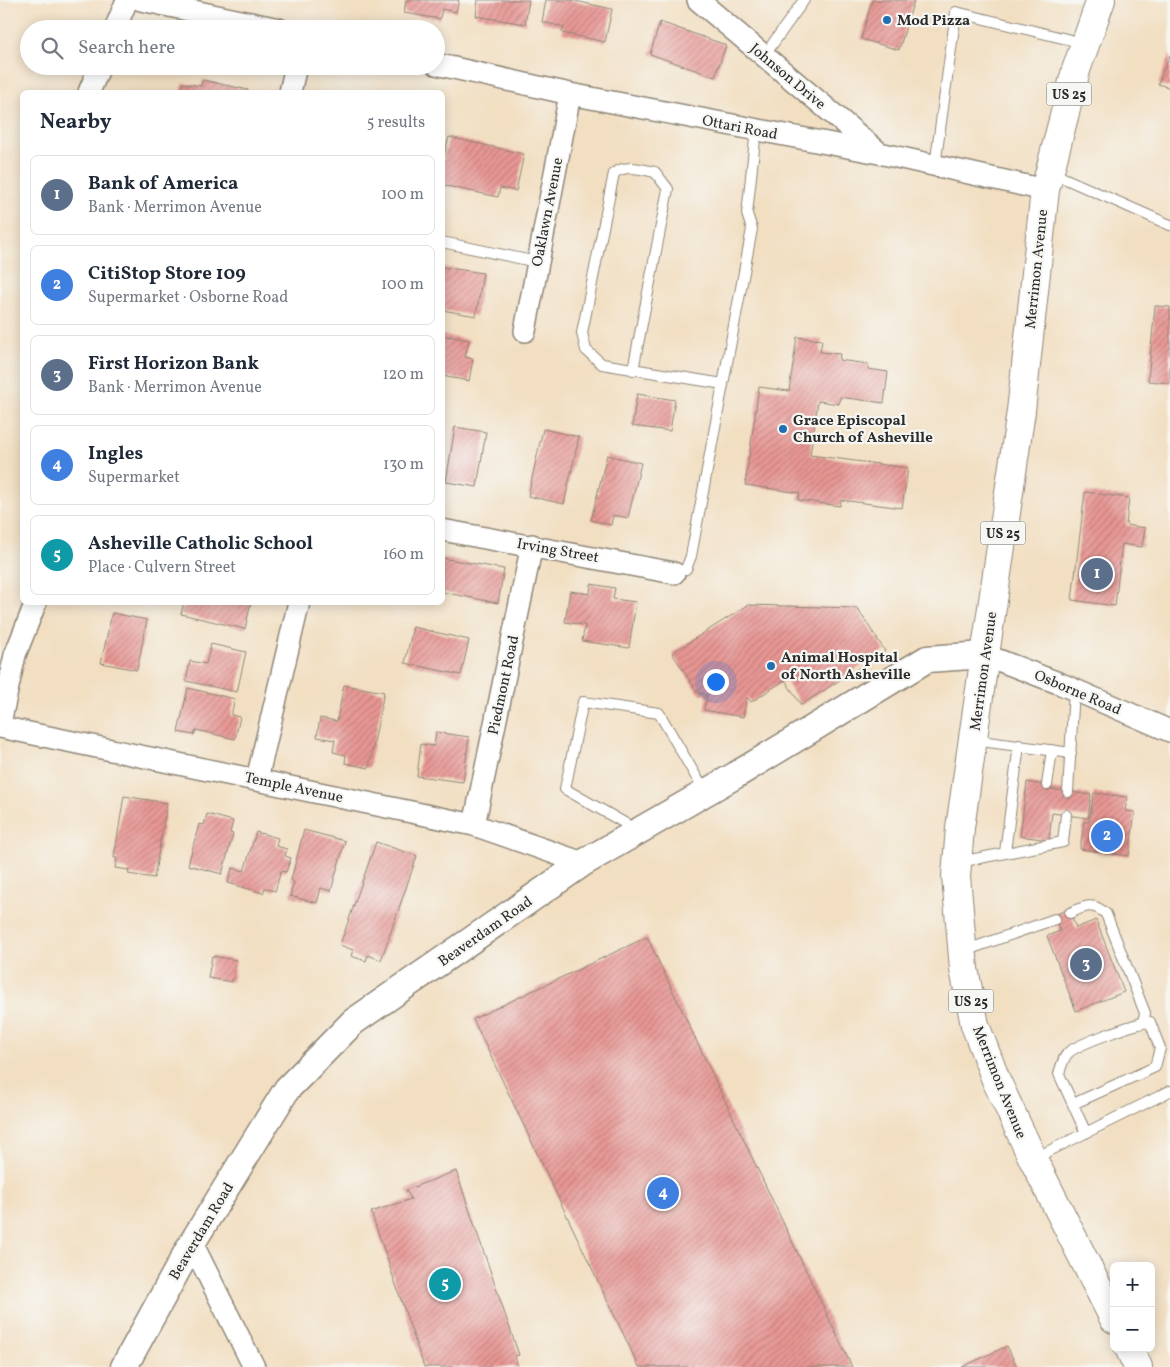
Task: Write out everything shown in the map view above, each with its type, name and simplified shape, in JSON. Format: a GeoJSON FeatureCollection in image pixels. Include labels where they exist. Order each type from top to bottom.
{"type":"FeatureCollection","features":[{"type":"Feature","properties":{"kind":"main road","name":"Merrimon Avenue"},"geometry":{"type":"LineString","coordinates":[[1100,0],[1076,70],[1047,181],[1022,411],[984,655],[956,876],[962,951],[975,1025],[996,1080],[1033,1159],[1110,1311]]}},
{"type":"Feature","properties":{"kind":"main road"},"geometry":{"type":"LineString","coordinates":[[1130,1352],[1138,1367]]}},
{"type":"Feature","properties":{"kind":"street"},"geometry":{"type":"LineString","coordinates":[[119,20],[127,0]]}},
{"type":"Feature","properties":{"kind":"street"},"geometry":{"type":"LineString","coordinates":[[141,0],[236,20]]}},
{"type":"Feature","properties":{"kind":"street","name":"Johnson Drive"},"geometry":{"type":"LineString","coordinates":[[698,0],[879,153]]}},
{"type":"Feature","properties":{"kind":"street","name":"Ottari Road"},"geometry":{"type":"LineString","coordinates":[[445,66],[570,94],[879,153],[935,166],[1047,181]]}},
{"type":"Feature","properties":{"kind":"street"},"geometry":{"type":"LineString","coordinates":[[90,90],[96,75]]}},
{"type":"Feature","properties":{"kind":"street"},"geometry":{"type":"LineString","coordinates":[[290,90],[294,75]]}},
{"type":"Feature","properties":{"kind":"street","name":"Oaklawn Avenue"},"geometry":{"type":"LineString","coordinates":[[526,331],[537,262],[570,94]]}},
{"type":"Feature","properties":{"kind":"street","name":"Irving Street"},"geometry":{"type":"LineString","coordinates":[[445,530],[532,545],[674,573]]}},
{"type":"Feature","properties":{"kind":"street","name":"Piedmont Road"},"geometry":{"type":"LineString","coordinates":[[474,825],[532,545]]}},
{"type":"Feature","properties":{"kind":"street"},"geometry":{"type":"LineString","coordinates":[[0,723],[11,655],[35,605]]}},
{"type":"Feature","properties":{"kind":"street"},"geometry":{"type":"LineString","coordinates":[[257,779],[298,605]]}},
{"type":"Feature","properties":{"kind":"street","name":"Osborne Road"},"geometry":{"type":"LineString","coordinates":[[984,655],[1074,690],[1170,731]]}},
{"type":"Feature","properties":{"kind":"street","name":"Beaverdam Road"},"geometry":{"type":"LineString","coordinates":[[124,1367],[192,1243],[287,1089],[354,1022],[583,863],[927,659],[984,655]]}},
{"type":"Feature","properties":{"kind":"street","name":"Temple Avenue"},"geometry":{"type":"LineString","coordinates":[[0,727],[474,825],[583,863]]}},
{"type":"Feature","properties":{"kind":"street"},"geometry":{"type":"LineString","coordinates":[[192,1243],[254,1367]]}},
{"type":"Feature","properties":{"kind":"lane"},"geometry":{"type":"LineString","coordinates":[[764,56],[804,0]]}},
{"type":"Feature","properties":{"kind":"lane"},"geometry":{"type":"LineString","coordinates":[[935,166],[956,12],[1085,43]]}},
{"type":"Feature","properties":{"kind":"lane"},"geometry":{"type":"LineString","coordinates":[[674,573],[686,569],[689,563],[752,229],[747,214],[756,130]]}},
{"type":"Feature","properties":{"kind":"lane"},"geometry":{"type":"LineString","coordinates":[[633,370],[668,189],[655,172],[630,167],[621,168],[614,173],[582,333],[586,350],[602,364],[633,370],[723,384]]}},
{"type":"Feature","properties":{"kind":"lane"},"geometry":{"type":"LineString","coordinates":[[1047,181],[1170,225]]}},
{"type":"Feature","properties":{"kind":"lane"},"geometry":{"type":"LineString","coordinates":[[445,243],[537,262]]}},
{"type":"Feature","properties":{"kind":"lane"},"geometry":{"type":"LineString","coordinates":[[1068,792],[1074,690]]}},
{"type":"Feature","properties":{"kind":"lane"},"geometry":{"type":"LineString","coordinates":[[638,831],[565,790],[583,702],[659,713],[705,792]]}},
{"type":"Feature","properties":{"kind":"lane"},"geometry":{"type":"LineString","coordinates":[[973,740],[1019,745],[1071,754]]}},
{"type":"Feature","properties":{"kind":"lane"},"geometry":{"type":"LineString","coordinates":[[1005,852],[1019,745]]}},
{"type":"Feature","properties":{"kind":"lane"},"geometry":{"type":"LineString","coordinates":[[1047,785],[1052,750]]}},
{"type":"Feature","properties":{"kind":"lane"},"geometry":{"type":"LineString","coordinates":[[958,863],[1040,843],[1063,842],[1066,815]]}},
{"type":"Feature","properties":{"kind":"lane"},"geometry":{"type":"LineString","coordinates":[[1070,913],[1086,905],[1098,906],[1106,914],[1145,1013],[1142,1022]]}},
{"type":"Feature","properties":{"kind":"lane"},"geometry":{"type":"LineString","coordinates":[[962,951],[1055,919]]}},
{"type":"Feature","properties":{"kind":"lane"},"geometry":{"type":"LineString","coordinates":[[1073,1104],[1156,1067],[1160,1048],[1150,1022],[1142,1022],[1068,1052],[1059,1074],[1086,1132]]}},
{"type":"Feature","properties":{"kind":"lane"},"geometry":{"type":"LineString","coordinates":[[1033,1159],[1170,1091]]}},
{"type":"Feature","properties":{"kind":"building"},"geometry":{"type":"Polygon","coordinates":[[[406,0],[459,0],[456,12],[442,9],[440,19],[404,13],[406,0]]]}},
{"type":"Feature","properties":{"kind":"building"},"geometry":{"type":"Polygon","coordinates":[[[478,0],[529,0],[525,24],[476,16],[478,0]]]}},
{"type":"Feature","properties":{"kind":"building"},"geometry":{"type":"Polygon","coordinates":[[[546,0],[571,0],[612,9],[605,42],[562,33],[564,27],[542,22],[546,0]]]}},
{"type":"Feature","properties":{"kind":"building","name":"Mod Pizza"},"geometry":{"type":"Polygon","coordinates":[[[872,0],[914,0],[899,50],[861,39],[872,0]]]}},
{"type":"Feature","properties":{"kind":"building"},"geometry":{"type":"Polygon","coordinates":[[[660,22],[726,45],[715,77],[650,54],[660,22]]]}},
{"type":"Feature","properties":{"kind":"building"},"geometry":{"type":"Polygon","coordinates":[[[1170,55],[1170,88],[1158,84],[1170,55]]]}},
{"type":"Feature","properties":{"kind":"building"},"geometry":{"type":"Polygon","coordinates":[[[203,80],[248,90],[181,90],[183,83],[201,86],[203,80]]]}},
{"type":"Feature","properties":{"kind":"building"},"geometry":{"type":"Polygon","coordinates":[[[449,137],[524,154],[516,191],[500,188],[498,197],[445,186],[445,152],[449,137]]]}},
{"type":"Feature","properties":{"kind":"building"},"geometry":{"type":"Polygon","coordinates":[[[445,267],[483,273],[476,316],[445,311],[445,267]]]}},
{"type":"Feature","properties":{"kind":"building"},"geometry":{"type":"Polygon","coordinates":[[[1155,306],[1170,307],[1170,383],[1148,381],[1155,306]]]}},
{"type":"Feature","properties":{"kind":"building"},"geometry":{"type":"Polygon","coordinates":[[[445,336],[469,340],[465,357],[473,359],[469,381],[445,377],[445,336]]]}},
{"type":"Feature","properties":{"kind":"building","name":"Grace Episcopal Church of Asheville"},"geometry":{"type":"Polygon","coordinates":[[[797,337],[822,340],[820,352],[840,354],[839,360],[868,364],[868,369],[888,372],[884,403],[840,397],[839,404],[818,401],[810,455],[908,468],[902,508],[841,500],[840,506],[798,500],[800,493],[745,485],[759,387],[789,391],[797,337]]]}},
{"type":"Feature","properties":{"kind":"building"},"geometry":{"type":"Polygon","coordinates":[[[637,394],[675,400],[670,431],[632,426],[637,394]]]}},
{"type":"Feature","properties":{"kind":"building"},"geometry":{"type":"Polygon","coordinates":[[[455,427],[486,432],[477,487],[446,482],[455,427]]]}},
{"type":"Feature","properties":{"kind":"building"},"geometry":{"type":"Polygon","coordinates":[[[543,429],[579,437],[564,504],[528,496],[543,429]]]}},
{"type":"Feature","properties":{"kind":"building"},"geometry":{"type":"Polygon","coordinates":[[[607,455],[641,463],[628,518],[613,515],[611,525],[591,520],[607,455]]]}},
{"type":"Feature","properties":{"kind":"building"},"geometry":{"type":"Polygon","coordinates":[[[1085,492],[1129,498],[1126,525],[1145,528],[1142,547],[1122,544],[1115,606],[1072,600],[1085,492]]]}},
{"type":"Feature","properties":{"kind":"building"},"geometry":{"type":"Polygon","coordinates":[[[445,559],[504,569],[498,603],[445,593],[445,559]]]}},
{"type":"Feature","properties":{"kind":"building"},"geometry":{"type":"Polygon","coordinates":[[[591,584],[615,588],[613,599],[636,602],[629,648],[582,641],[585,625],[565,622],[570,591],[590,594],[591,584]]]}},
{"type":"Feature","properties":{"kind":"building"},"geometry":{"type":"Polygon","coordinates":[[[183,605],[250,605],[245,629],[181,614],[183,605]]]}},
{"type":"Feature","properties":{"kind":"building","name":"Animal Hospital of North Asheville"},"geometry":{"type":"Polygon","coordinates":[[[748,605],[857,608],[885,651],[801,705],[785,680],[751,702],[747,697],[743,717],[704,710],[707,695],[698,693],[672,653],[748,605]]]}},
{"type":"Feature","properties":{"kind":"building"},"geometry":{"type":"Polygon","coordinates":[[[112,613],[147,620],[137,670],[101,663],[112,613]]]}},
{"type":"Feature","properties":{"kind":"building"},"geometry":{"type":"Polygon","coordinates":[[[413,627],[469,640],[461,675],[405,663],[413,627]]]}},
{"type":"Feature","properties":{"kind":"building"},"geometry":{"type":"Polygon","coordinates":[[[211,644],[246,652],[237,692],[186,681],[190,661],[206,664],[211,644]]]}},
{"type":"Feature","properties":{"kind":"building"},"geometry":{"type":"Polygon","coordinates":[[[344,685],[384,692],[369,768],[345,763],[346,755],[333,752],[335,740],[317,737],[320,718],[337,721],[344,685]]]}},
{"type":"Feature","properties":{"kind":"building"},"geometry":{"type":"Polygon","coordinates":[[[188,688],[235,699],[231,715],[240,717],[235,739],[196,730],[194,735],[178,732],[188,688]]]}},
{"type":"Feature","properties":{"kind":"building"},"geometry":{"type":"Polygon","coordinates":[[[436,732],[469,737],[463,782],[417,776],[421,744],[434,746],[436,732]]]}},
{"type":"Feature","properties":{"kind":"building"},"geometry":{"type":"Polygon","coordinates":[[[1027,782],[1051,786],[1051,789],[1091,795],[1088,818],[1052,813],[1049,840],[1020,836],[1027,782]]]}},
{"type":"Feature","properties":{"kind":"building"},"geometry":{"type":"Polygon","coordinates":[[[1094,793],[1127,797],[1125,811],[1135,812],[1129,856],[1080,849],[1084,822],[1089,822],[1094,793]]]}},
{"type":"Feature","properties":{"kind":"building"},"geometry":{"type":"Polygon","coordinates":[[[124,796],[167,803],[154,878],[128,874],[129,870],[115,868],[117,858],[114,858],[124,796]]]}},
{"type":"Feature","properties":{"kind":"building"},"geometry":{"type":"Polygon","coordinates":[[[207,814],[233,821],[230,833],[233,834],[222,874],[188,865],[199,824],[204,825],[207,814]]]}},
{"type":"Feature","properties":{"kind":"building"},"geometry":{"type":"Polygon","coordinates":[[[304,830],[345,841],[331,891],[321,888],[317,903],[290,896],[294,882],[291,880],[304,830]]]}},
{"type":"Feature","properties":{"kind":"building"},"geometry":{"type":"Polygon","coordinates":[[[256,832],[278,838],[276,846],[287,849],[285,856],[291,858],[286,872],[281,871],[275,891],[265,888],[263,893],[228,883],[232,868],[244,871],[256,832]]]}},
{"type":"Feature","properties":{"kind":"building"},"geometry":{"type":"Polygon","coordinates":[[[376,842],[417,856],[381,960],[368,955],[366,961],[351,956],[353,950],[340,945],[376,842]]]}},
{"type":"Feature","properties":{"kind":"building"},"geometry":{"type":"Polygon","coordinates":[[[1069,909],[1076,928],[1096,920],[1124,992],[1076,1011],[1047,936],[1060,931],[1054,915],[1069,909]]]}},
{"type":"Feature","properties":{"kind":"building"},"geometry":{"type":"Polygon","coordinates":[[[647,937],[852,1367],[639,1367],[473,1019],[647,937]]]}},
{"type":"Feature","properties":{"kind":"building"},"geometry":{"type":"Polygon","coordinates":[[[212,956],[236,960],[232,982],[208,978],[212,956]]]}},
{"type":"Feature","properties":{"kind":"building"},"geometry":{"type":"Polygon","coordinates":[[[456,1171],[519,1355],[515,1356],[518,1367],[424,1367],[371,1212],[411,1199],[406,1190],[456,1171]]]}},
{"type":"Feature","properties":{"kind":"building"},"geometry":{"type":"Polygon","coordinates":[[[1007,1346],[1017,1367],[962,1367],[1007,1346]]]}},
{"type":"Feature","properties":{"kind":"place","name":"Mod Pizza"},"geometry":{"type":"Point","coordinates":[887,20]}},
{"type":"Feature","properties":{"kind":"place","name":"Grace Episcopal Church of Asheville"},"geometry":{"type":"Point","coordinates":[783,429]}},
{"type":"Feature","properties":{"kind":"place","name":"Bank of America"},"geometry":{"type":"Point","coordinates":[1097,574]}},
{"type":"Feature","properties":{"kind":"place","name":"Animal Hospital of North Asheville"},"geometry":{"type":"Point","coordinates":[771,666]}},
{"type":"Feature","properties":{"kind":"place","name":"CitiStop Store 109"},"geometry":{"type":"Point","coordinates":[1107,836]}},
{"type":"Feature","properties":{"kind":"place","name":"First Horizon Bank"},"geometry":{"type":"Point","coordinates":[1086,964]}},
{"type":"Feature","properties":{"kind":"place","name":"Ingles"},"geometry":{"type":"Point","coordinates":[663,1193]}},
{"type":"Feature","properties":{"kind":"place","name":"Asheville Catholic School"},"geometry":{"type":"Point","coordinates":[445,1284]}}]}
